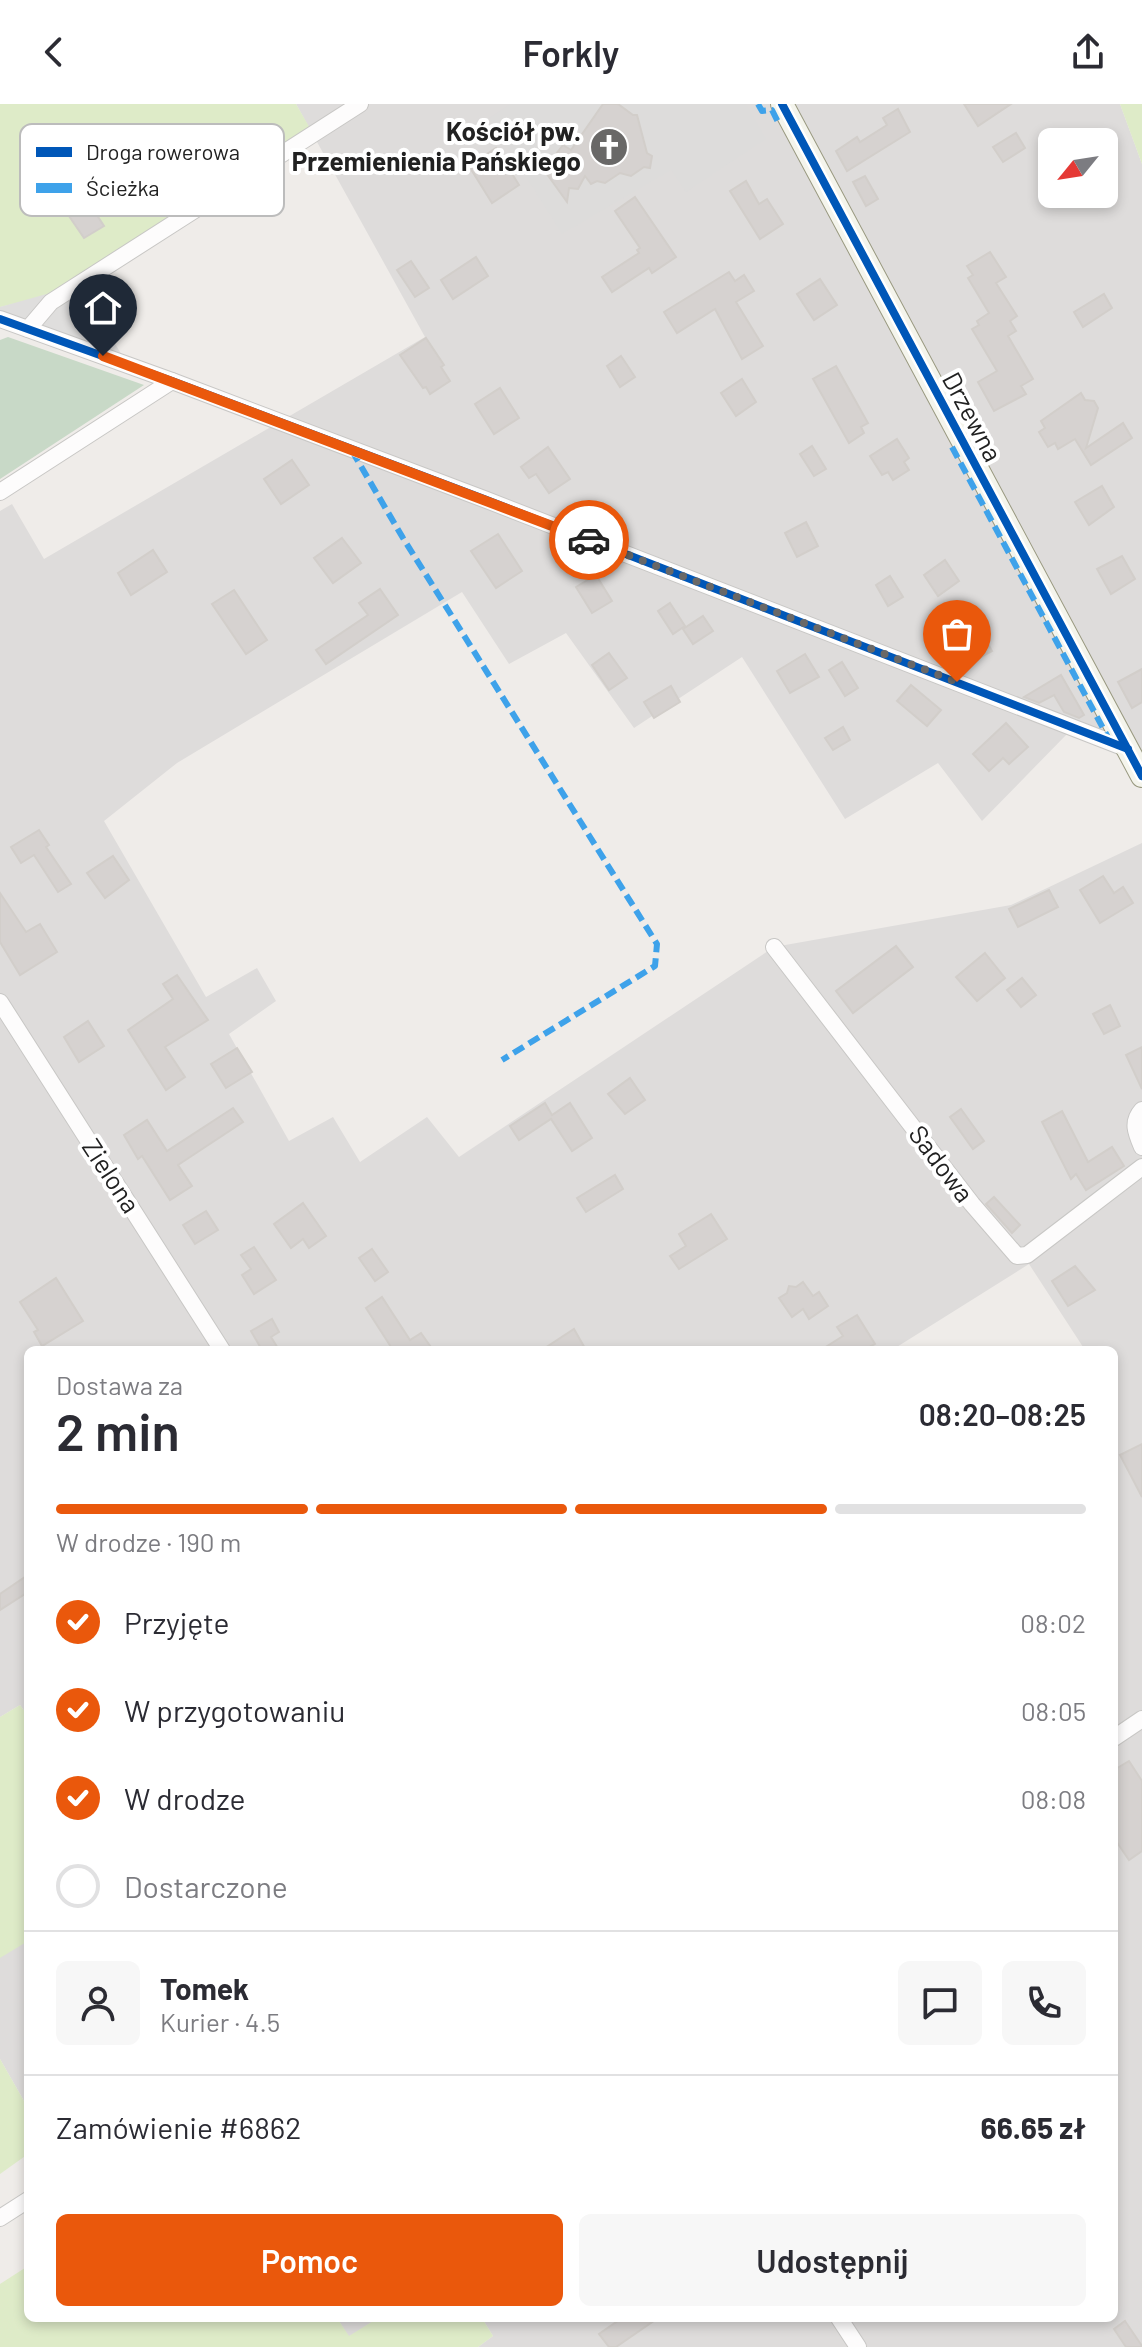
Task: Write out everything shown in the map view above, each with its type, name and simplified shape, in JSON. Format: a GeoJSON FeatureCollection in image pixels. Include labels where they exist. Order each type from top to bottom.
{"type":"FeatureCollection","features":[{"type":"Feature","properties":{"kind":"street"},"geometry":{"type":"LineString","coordinates":[[284,153],[360,104]]}},
{"type":"Feature","properties":{"kind":"street","name":"Drzewna"},"geometry":{"type":"LineString","coordinates":[[782,104],[1142,776]]}},
{"type":"Feature","properties":{"kind":"street"},"geometry":{"type":"LineString","coordinates":[[28,329],[45,306],[185,216]]}},
{"type":"Feature","properties":{"kind":"street"},"geometry":{"type":"LineString","coordinates":[[0,319],[172,381],[1128,749]]}},
{"type":"Feature","properties":{"kind":"street"},"geometry":{"type":"LineString","coordinates":[[0,492],[172,381]]}},
{"type":"Feature","properties":{"kind":"street","name":"Sadowa"},"geometry":{"type":"LineString","coordinates":[[774,947],[972,1204],[1017,1256],[1027,1255],[1142,1167]]}},
{"type":"Feature","properties":{"kind":"street","name":"Zielona"},"geometry":{"type":"LineString","coordinates":[[0,1002],[219,1346]]}},
{"type":"Feature","properties":{"kind":"street"},"geometry":{"type":"LineString","coordinates":[[1142,1110],[1135,1127],[1142,1147]]}},
{"type":"Feature","properties":{"kind":"street"},"geometry":{"type":"LineString","coordinates":[[1118,1735],[1142,1719]]}},
{"type":"Feature","properties":{"kind":"street"},"geometry":{"type":"LineString","coordinates":[[0,2218],[24,2203]]}},
{"type":"Feature","properties":{"kind":"street"},"geometry":{"type":"LineString","coordinates":[[842,2322],[858,2347]]}},
{"type":"Feature","properties":{"kind":"shaded area"},"geometry":{"type":"Polygon","coordinates":[[[296,104],[1120,104],[1142,164],[1142,775],[1102,740],[1067,734],[982,821],[938,763],[845,819],[742,657],[634,728],[566,633],[509,664],[462,592],[177,763],[104,821],[206,997],[257,968],[276,1001],[229,1034],[289,1141],[333,1117],[360,1162],[427,1117],[459,1157],[774,947],[1011,905],[1142,843],[1142,2347],[478,2347],[493,2336],[484,2322],[1118,2322],[1118,1346],[1082,1346],[1029,1264],[898,1346],[24,1346],[24,1710],[20,1705],[0,1717],[0,511],[12,504],[44,559],[425,337],[296,104]]]}},
{"type":"Feature","properties":{"kind":"shaded area"},"geometry":{"type":"Polygon","coordinates":[[[510,104],[746,104],[766,139],[686,192],[671,170],[562,234],[489,118],[510,104]]]}},
{"type":"Feature","properties":{"kind":"shaded area"},"geometry":{"type":"Polygon","coordinates":[[[79,285],[128,365],[0,319],[0,307],[79,285]]]}},
{"type":"Feature","properties":{"kind":"shaded area"},"geometry":{"type":"Polygon","coordinates":[[[24,1942],[24,2101],[0,2059],[0,1957],[24,1942]]]}},
{"type":"Feature","properties":{"kind":"shaded area"},"geometry":{"type":"Polygon","coordinates":[[[340,2322],[372,2322],[349,2337],[340,2322]]]}},
{"type":"Feature","properties":{"kind":"green space"},"geometry":{"type":"Polygon","coordinates":[[[0,104],[296,104],[311,130],[284,148],[284,124],[20,124],[20,216],[181,216],[68,291],[0,307],[0,104]]]}},
{"type":"Feature","properties":{"kind":"green space"},"geometry":{"type":"Polygon","coordinates":[[[1120,104],[1142,104],[1142,164],[1120,104]]]}},
{"type":"Feature","properties":{"kind":"green space"},"geometry":{"type":"Polygon","coordinates":[[[8,337],[144,385],[0,479],[0,340],[8,337]]]}},
{"type":"Feature","properties":{"kind":"green space"},"geometry":{"type":"Polygon","coordinates":[[[20,1705],[24,1710],[24,1943],[0,1958],[0,1717],[20,1705]]]}},
{"type":"Feature","properties":{"kind":"green space"},"geometry":{"type":"Polygon","coordinates":[[[0,2059],[24,2101],[24,2157],[0,2174],[0,2059]]]}},
{"type":"Feature","properties":{"kind":"green space"},"geometry":{"type":"Polygon","coordinates":[[[24,2269],[24,2322],[340,2322],[349,2336],[372,2322],[484,2322],[493,2336],[478,2347],[0,2347],[0,2284],[24,2269]]]}},
{"type":"Feature","properties":{"kind":"building","name":"Kościół pw. Przemienienia Pańskiego"},"geometry":{"type":"Polygon","coordinates":[[[603,104],[618,104],[637,115],[647,153],[652,156],[650,168],[644,167],[631,176],[620,173],[605,183],[597,181],[591,184],[585,176],[578,189],[569,188],[567,202],[539,163],[549,163],[563,145],[571,150],[603,104]]]}},
{"type":"Feature","properties":{"kind":"building"},"geometry":{"type":"Polygon","coordinates":[[[964,104],[1011,104],[978,126],[964,104]]]}},
{"type":"Feature","properties":{"kind":"building"},"geometry":{"type":"Polygon","coordinates":[[[898,109],[910,132],[847,171],[836,151],[857,137],[860,142],[887,125],[883,118],[898,109]]]}},
{"type":"Feature","properties":{"kind":"building"},"geometry":{"type":"Polygon","coordinates":[[[1016,133],[1025,148],[1003,162],[993,147],[1016,133]]]}},
{"type":"Feature","properties":{"kind":"building"},"geometry":{"type":"Polygon","coordinates":[[[496,148],[519,185],[492,203],[469,166],[496,148]]]}},
{"type":"Feature","properties":{"kind":"building"},"geometry":{"type":"Polygon","coordinates":[[[865,176],[878,199],[866,206],[853,182],[865,176]]]}},
{"type":"Feature","properties":{"kind":"building"},"geometry":{"type":"Polygon","coordinates":[[[746,181],[759,204],[767,199],[783,224],[760,239],[730,191],[746,181]]]}},
{"type":"Feature","properties":{"kind":"building"},"geometry":{"type":"Polygon","coordinates":[[[635,197],[676,257],[652,273],[649,268],[612,292],[602,277],[639,253],[637,250],[640,248],[615,211],[635,197]]]}},
{"type":"Feature","properties":{"kind":"building"},"geometry":{"type":"Polygon","coordinates":[[[69,216],[97,216],[104,226],[84,238],[69,216]]]}},
{"type":"Feature","properties":{"kind":"building"},"geometry":{"type":"Polygon","coordinates":[[[990,252],[1006,277],[996,283],[1017,316],[1010,321],[1016,331],[1008,336],[1033,379],[1021,386],[1026,394],[994,411],[978,382],[997,371],[972,329],[989,313],[968,278],[973,275],[967,266],[990,252]]]}},
{"type":"Feature","properties":{"kind":"building"},"geometry":{"type":"Polygon","coordinates":[[[476,257],[488,276],[453,299],[441,280],[476,257]]]}},
{"type":"Feature","properties":{"kind":"building"},"geometry":{"type":"Polygon","coordinates":[[[411,261],[429,288],[415,297],[397,270],[411,261]]]}},
{"type":"Feature","properties":{"kind":"building"},"geometry":{"type":"Polygon","coordinates":[[[729,272],[735,281],[744,275],[754,291],[736,302],[763,346],[742,359],[715,309],[677,333],[664,312],[729,272]]]}},
{"type":"Feature","properties":{"kind":"building"},"geometry":{"type":"Polygon","coordinates":[[[820,279],[837,305],[814,320],[797,294],[820,279]]]}},
{"type":"Feature","properties":{"kind":"building"},"geometry":{"type":"Polygon","coordinates":[[[1104,294],[1112,308],[1083,327],[1074,312],[1104,294]]]}},
{"type":"Feature","properties":{"kind":"building"},"geometry":{"type":"Polygon","coordinates":[[[426,338],[444,365],[441,367],[450,381],[430,394],[400,355],[426,338]]]}},
{"type":"Feature","properties":{"kind":"building"},"geometry":{"type":"Polygon","coordinates":[[[621,356],[635,377],[620,387],[607,366],[621,356]]]}},
{"type":"Feature","properties":{"kind":"building"},"geometry":{"type":"Polygon","coordinates":[[[836,366],[868,423],[861,427],[864,433],[849,443],[813,379],[836,366]]]}},
{"type":"Feature","properties":{"kind":"building"},"geometry":{"type":"Polygon","coordinates":[[[742,379],[756,402],[736,416],[721,393],[742,379]]]}},
{"type":"Feature","properties":{"kind":"building"},"geometry":{"type":"Polygon","coordinates":[[[500,388],[519,418],[494,434],[475,404],[500,388]]]}},
{"type":"Feature","properties":{"kind":"building"},"geometry":{"type":"Polygon","coordinates":[[[1081,393],[1085,400],[1094,401],[1098,408],[1086,448],[1123,423],[1132,438],[1091,465],[1075,439],[1058,449],[1055,443],[1048,447],[1039,432],[1045,428],[1041,421],[1081,393]]]}},
{"type":"Feature","properties":{"kind":"building"},"geometry":{"type":"Polygon","coordinates":[[[897,439],[909,458],[904,462],[909,470],[893,480],[888,472],[882,475],[870,456],[897,439]]]}},
{"type":"Feature","properties":{"kind":"building"},"geometry":{"type":"Polygon","coordinates":[[[812,446],[826,469],[814,476],[800,454],[812,446]]]}},
{"type":"Feature","properties":{"kind":"building"},"geometry":{"type":"Polygon","coordinates":[[[548,447],[570,479],[549,493],[536,474],[529,478],[521,467],[548,447]]]}},
{"type":"Feature","properties":{"kind":"building"},"geometry":{"type":"Polygon","coordinates":[[[292,460],[309,485],[281,504],[264,479],[292,460]]]}},
{"type":"Feature","properties":{"kind":"building"},"geometry":{"type":"Polygon","coordinates":[[[1102,486],[1114,507],[1089,525],[1075,502],[1102,486]]]}},
{"type":"Feature","properties":{"kind":"building"},"geometry":{"type":"Polygon","coordinates":[[[806,522],[818,546],[797,557],[785,533],[806,522]]]}},
{"type":"Feature","properties":{"kind":"building"},"geometry":{"type":"Polygon","coordinates":[[[498,534],[522,571],[496,588],[471,551],[498,534]]]}},
{"type":"Feature","properties":{"kind":"building"},"geometry":{"type":"Polygon","coordinates":[[[342,538],[361,563],[333,583],[314,558],[342,538]]]}},
{"type":"Feature","properties":{"kind":"building"},"geometry":{"type":"Polygon","coordinates":[[[153,550],[167,572],[131,595],[118,573],[153,550]]]}},
{"type":"Feature","properties":{"kind":"building"},"geometry":{"type":"Polygon","coordinates":[[[1122,556],[1135,579],[1111,594],[1097,569],[1122,556]]]}},
{"type":"Feature","properties":{"kind":"building"},"geometry":{"type":"Polygon","coordinates":[[[945,560],[959,581],[938,596],[924,575],[945,560]]]}},
{"type":"Feature","properties":{"kind":"building"},"geometry":{"type":"Polygon","coordinates":[[[596,575],[612,601],[592,613],[576,587],[596,575]]]}},
{"type":"Feature","properties":{"kind":"building"},"geometry":{"type":"Polygon","coordinates":[[[890,576],[903,597],[888,606],[876,585],[890,576]]]}},
{"type":"Feature","properties":{"kind":"building"},"geometry":{"type":"Polygon","coordinates":[[[380,589],[398,615],[326,664],[316,650],[368,615],[359,603],[380,589]]]}},
{"type":"Feature","properties":{"kind":"building"},"geometry":{"type":"Polygon","coordinates":[[[234,590],[267,640],[246,654],[212,604],[234,590]]]}},
{"type":"Feature","properties":{"kind":"building"},"geometry":{"type":"Polygon","coordinates":[[[670,603],[685,626],[673,634],[658,611],[670,603]]]}},
{"type":"Feature","properties":{"kind":"building"},"geometry":{"type":"Polygon","coordinates":[[[703,616],[713,631],[693,644],[683,629],[703,616]]]}},
{"type":"Feature","properties":{"kind":"building"},"geometry":{"type":"Polygon","coordinates":[[[975,620],[992,651],[970,663],[955,633],[975,620]]]}},
{"type":"Feature","properties":{"kind":"building"},"geometry":{"type":"Polygon","coordinates":[[[609,653],[627,678],[609,690],[592,665],[609,653]]]}},
{"type":"Feature","properties":{"kind":"building"},"geometry":{"type":"Polygon","coordinates":[[[805,654],[819,677],[790,693],[777,671],[805,654]]]}},
{"type":"Feature","properties":{"kind":"building"},"geometry":{"type":"Polygon","coordinates":[[[842,662],[858,688],[845,696],[829,670],[842,662]]]}},
{"type":"Feature","properties":{"kind":"building"},"geometry":{"type":"Polygon","coordinates":[[[1142,669],[1142,702],[1132,708],[1118,682],[1142,669]]]}},
{"type":"Feature","properties":{"kind":"building"},"geometry":{"type":"Polygon","coordinates":[[[1061,675],[1084,715],[1079,718],[1064,712],[1054,695],[1039,703],[1024,697],[1061,675]]]}},
{"type":"Feature","properties":{"kind":"building"},"geometry":{"type":"Polygon","coordinates":[[[911,685],[941,710],[927,726],[897,701],[911,685]]]}},
{"type":"Feature","properties":{"kind":"building"},"geometry":{"type":"Polygon","coordinates":[[[671,686],[680,702],[654,718],[644,702],[671,686]]]}},
{"type":"Feature","properties":{"kind":"building"},"geometry":{"type":"Polygon","coordinates":[[[1006,723],[1028,747],[1009,764],[1003,758],[989,771],[973,754],[1006,723]]]}},
{"type":"Feature","properties":{"kind":"building"},"geometry":{"type":"Polygon","coordinates":[[[843,727],[850,740],[833,750],[825,738],[843,727]]]}},
{"type":"Feature","properties":{"kind":"building"},"geometry":{"type":"Polygon","coordinates":[[[39,830],[49,845],[46,847],[71,884],[58,892],[34,855],[21,863],[11,847],[39,830]]]}},
{"type":"Feature","properties":{"kind":"building"},"geometry":{"type":"Polygon","coordinates":[[[113,856],[129,880],[105,898],[87,873],[113,856]]]}},
{"type":"Feature","properties":{"kind":"building"},"geometry":{"type":"Polygon","coordinates":[[[1103,876],[1114,893],[1123,887],[1133,903],[1100,923],[1080,890],[1103,876]]]}},
{"type":"Feature","properties":{"kind":"building"},"geometry":{"type":"Polygon","coordinates":[[[1049,890],[1058,907],[1018,927],[1009,909],[1049,890]]]}},
{"type":"Feature","properties":{"kind":"building"},"geometry":{"type":"Polygon","coordinates":[[[0,893],[26,932],[40,924],[57,952],[20,975],[0,942],[0,893]]]}},
{"type":"Feature","properties":{"kind":"building"},"geometry":{"type":"Polygon","coordinates":[[[896,946],[913,967],[853,1013],[836,991],[896,946]]]}},
{"type":"Feature","properties":{"kind":"building"},"geometry":{"type":"Polygon","coordinates":[[[985,953],[1005,978],[977,1001],[956,977],[985,953]]]}},
{"type":"Feature","properties":{"kind":"building"},"geometry":{"type":"Polygon","coordinates":[[[177,975],[208,1020],[165,1047],[185,1077],[166,1090],[128,1030],[173,999],[163,984],[177,975]]]}},
{"type":"Feature","properties":{"kind":"building"},"geometry":{"type":"Polygon","coordinates":[[[1022,978],[1036,995],[1021,1007],[1007,990],[1022,978]]]}},
{"type":"Feature","properties":{"kind":"building"},"geometry":{"type":"Polygon","coordinates":[[[1110,1005],[1120,1026],[1104,1034],[1093,1014],[1110,1005]]]}},
{"type":"Feature","properties":{"kind":"building"},"geometry":{"type":"Polygon","coordinates":[[[88,1021],[104,1046],[79,1062],[64,1037],[88,1021]]]}},
{"type":"Feature","properties":{"kind":"building"},"geometry":{"type":"Polygon","coordinates":[[[1142,1047],[1142,1089],[1126,1055],[1142,1047]]]}},
{"type":"Feature","properties":{"kind":"building"},"geometry":{"type":"Polygon","coordinates":[[[237,1048],[252,1072],[226,1088],[211,1064],[237,1048]]]}},
{"type":"Feature","properties":{"kind":"building"},"geometry":{"type":"Polygon","coordinates":[[[630,1078],[645,1100],[625,1114],[608,1094],[630,1078]]]}},
{"type":"Feature","properties":{"kind":"building"},"geometry":{"type":"Polygon","coordinates":[[[545,1103],[552,1115],[570,1103],[592,1138],[572,1151],[551,1119],[519,1140],[510,1126],[545,1103]]]}},
{"type":"Feature","properties":{"kind":"building"},"geometry":{"type":"Polygon","coordinates":[[[233,1108],[243,1122],[178,1165],[192,1186],[170,1200],[142,1156],[138,1159],[124,1135],[147,1120],[167,1151],[233,1108]]]}},
{"type":"Feature","properties":{"kind":"building"},"geometry":{"type":"Polygon","coordinates":[[[961,1109],[984,1141],[973,1149],[950,1117],[961,1109]]]}},
{"type":"Feature","properties":{"kind":"building"},"geometry":{"type":"Polygon","coordinates":[[[1062,1111],[1088,1162],[1112,1147],[1124,1166],[1086,1190],[1076,1174],[1071,1179],[1042,1122],[1062,1111]]]}},
{"type":"Feature","properties":{"kind":"building"},"geometry":{"type":"Polygon","coordinates":[[[615,1175],[623,1189],[586,1212],[577,1198],[615,1175]]]}},
{"type":"Feature","properties":{"kind":"building"},"geometry":{"type":"Polygon","coordinates":[[[994,1197],[1020,1225],[1012,1233],[986,1204],[994,1197]]]}},
{"type":"Feature","properties":{"kind":"building"},"geometry":{"type":"Polygon","coordinates":[[[303,1203],[326,1236],[309,1248],[303,1239],[291,1248],[274,1224],[303,1203]]]}},
{"type":"Feature","properties":{"kind":"building"},"geometry":{"type":"Polygon","coordinates":[[[206,1211],[218,1230],[195,1244],[183,1225],[206,1211]]]}},
{"type":"Feature","properties":{"kind":"building"},"geometry":{"type":"Polygon","coordinates":[[[711,1214],[727,1239],[679,1269],[670,1256],[686,1246],[679,1234],[711,1214]]]}},
{"type":"Feature","properties":{"kind":"building"},"geometry":{"type":"Polygon","coordinates":[[[254,1247],[276,1280],[254,1294],[242,1275],[251,1269],[241,1255],[254,1247]]]}},
{"type":"Feature","properties":{"kind":"building"},"geometry":{"type":"Polygon","coordinates":[[[372,1249],[388,1272],[375,1281],[359,1258],[372,1249]]]}},
{"type":"Feature","properties":{"kind":"building"},"geometry":{"type":"Polygon","coordinates":[[[1075,1266],[1095,1290],[1068,1306],[1052,1281],[1075,1266]]]}},
{"type":"Feature","properties":{"kind":"building"},"geometry":{"type":"Polygon","coordinates":[[[56,1278],[83,1321],[42,1346],[34,1332],[38,1330],[20,1302],[56,1278]]]}},
{"type":"Feature","properties":{"kind":"building"},"geometry":{"type":"Polygon","coordinates":[[[803,1282],[813,1296],[819,1292],[828,1306],[809,1319],[803,1309],[792,1317],[779,1298],[787,1293],[789,1286],[796,1287],[803,1282]]]}},
{"type":"Feature","properties":{"kind":"building"},"geometry":{"type":"Polygon","coordinates":[[[382,1297],[410,1340],[421,1333],[430,1346],[390,1346],[366,1308],[382,1297]]]}},
{"type":"Feature","properties":{"kind":"building"},"geometry":{"type":"Polygon","coordinates":[[[857,1315],[875,1344],[827,1346],[843,1336],[837,1327],[857,1315]]]}},
{"type":"Feature","properties":{"kind":"building"},"geometry":{"type":"Polygon","coordinates":[[[272,1319],[279,1332],[271,1337],[277,1346],[260,1346],[251,1331],[272,1319]]]}},
{"type":"Feature","properties":{"kind":"building"},"geometry":{"type":"Polygon","coordinates":[[[574,1329],[584,1346],[548,1346],[574,1329]]]}},
{"type":"Feature","properties":{"kind":"building"},"geometry":{"type":"Polygon","coordinates":[[[1142,1444],[1142,1497],[1120,1455],[1142,1444]]]}},
{"type":"Feature","properties":{"kind":"building"},"geometry":{"type":"Polygon","coordinates":[[[24,1578],[24,1595],[0,1610],[0,1594],[24,1578]]]}},
{"type":"Feature","properties":{"kind":"building"},"geometry":{"type":"Polygon","coordinates":[[[1129,1761],[1142,1781],[1142,1851],[1129,1860],[1118,1844],[1118,1768],[1129,1761]]]}},
{"type":"Feature","properties":{"kind":"building"},"geometry":{"type":"Polygon","coordinates":[[[1125,2321],[1142,2347],[1126,2347],[1114,2329],[1125,2321]]]}},
{"type":"Feature","properties":{"kind":"building"},"geometry":{"type":"Polygon","coordinates":[[[616,2322],[652,2322],[616,2347],[609,2347],[599,2334],[616,2322]]]}},
{"type":"Feature","properties":{"kind":"marked path"},"geometry":{"type":"LineString","coordinates":[[758,104],[762,111],[772,110],[780,126]]}},
{"type":"Feature","properties":{"kind":"marked path"},"geometry":{"type":"LineString","coordinates":[[952,447],[1111,743]]}},
{"type":"Feature","properties":{"kind":"marked path"},"geometry":{"type":"LineString","coordinates":[[352,451],[403,538],[657,944],[655,966],[502,1060]]}},
{"type":"Feature","properties":{"kind":"cycle path"},"geometry":{"type":"LineString","coordinates":[[782,104],[1142,776]]}},
{"type":"Feature","properties":{"kind":"cycle path"},"geometry":{"type":"LineString","coordinates":[[0,319],[484,499],[1128,749]]}},
{"type":"Feature","properties":{"kind":"way so far"},"geometry":{"type":"LineString","coordinates":[[589,540],[957,682]]}},
{"type":"Feature","properties":{"kind":"place","name":"Kościół pw. Przemienienia Pańskiego"},"geometry":{"type":"Point","coordinates":[609,147]}},
{"type":"Feature","properties":{"kind":"route"},"geometry":{"type":"LineString","coordinates":[[103,356],[589,540]]}}]}
